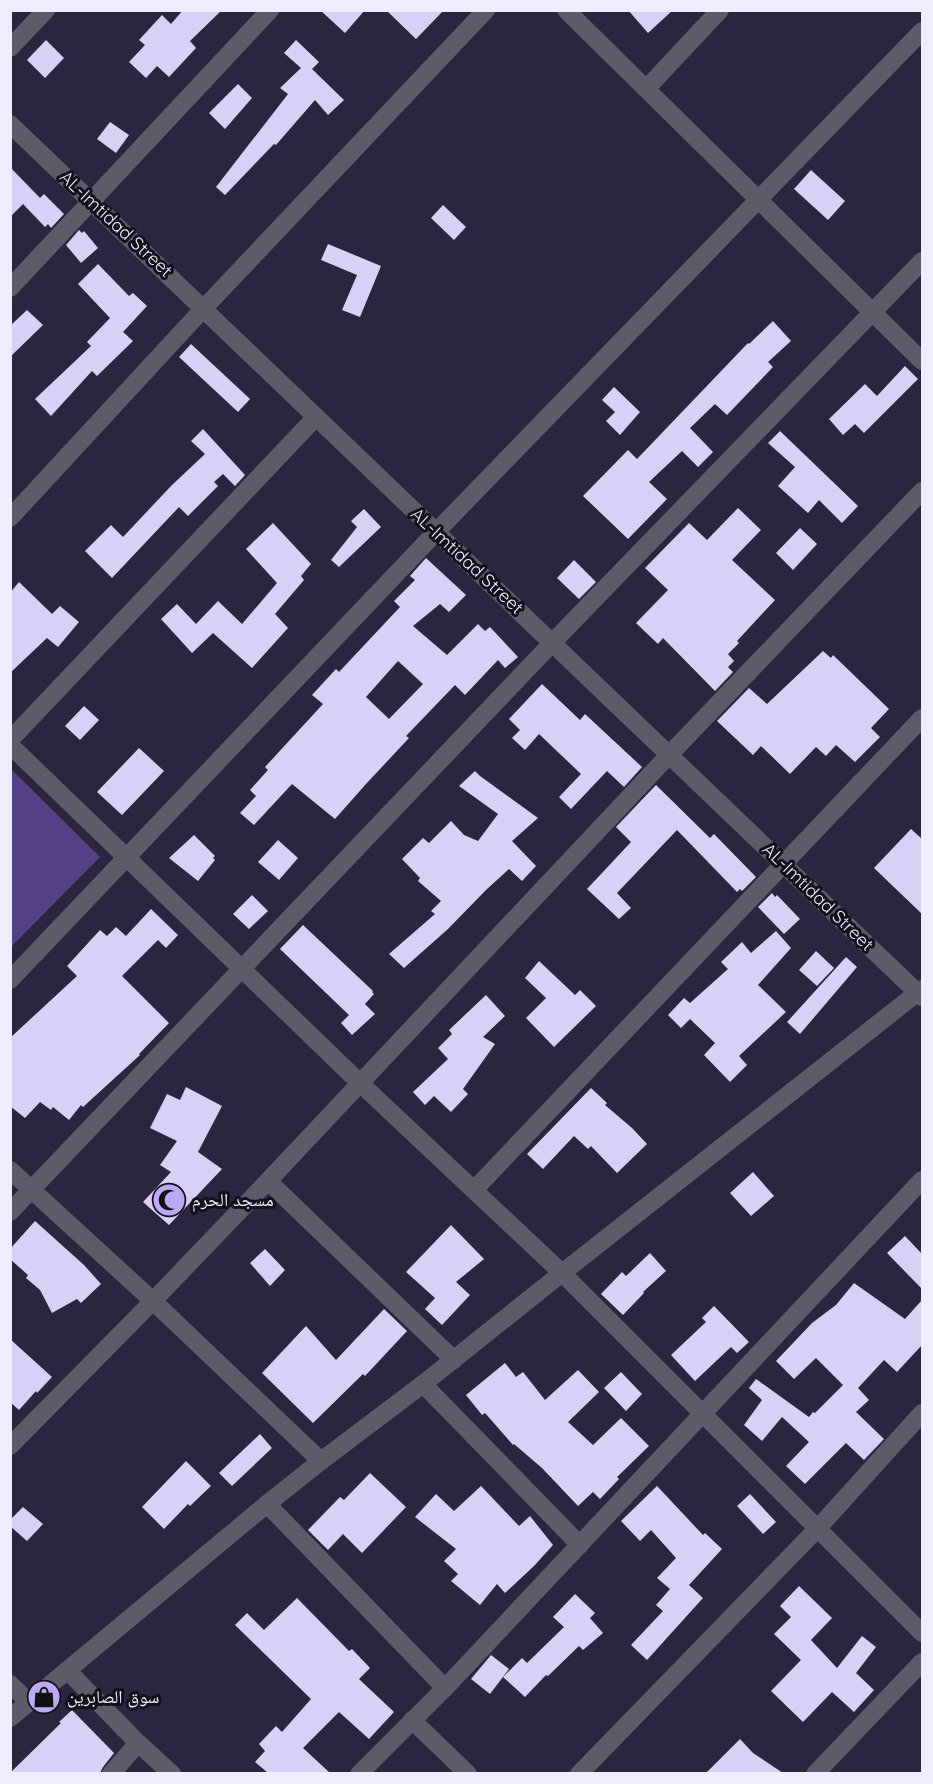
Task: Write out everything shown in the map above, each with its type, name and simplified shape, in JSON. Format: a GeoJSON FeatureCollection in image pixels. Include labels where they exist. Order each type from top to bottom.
{"type":"FeatureCollection","features":[{"type":"Feature","properties":{"kind":"street"},"geometry":{"type":"LineString","coordinates":[[10,48],[46,10]]}},
{"type":"Feature","properties":{"kind":"street"},"geometry":{"type":"LineString","coordinates":[[10,288],[270,10]]}},
{"type":"Feature","properties":{"kind":"street"},"geometry":{"type":"LineString","coordinates":[[10,518],[204,308],[486,10]]}},
{"type":"Feature","properties":{"kind":"street"},"geometry":{"type":"LineString","coordinates":[[566,10],[922,361]]}},
{"type":"Feature","properties":{"kind":"street"},"geometry":{"type":"LineString","coordinates":[[646,89],[720,10]]}},
{"type":"Feature","properties":{"kind":"street"},"geometry":{"type":"LineString","coordinates":[[10,980],[436,532],[922,31]]}},
{"type":"Feature","properties":{"kind":"street","name":"AL-Imtidad Street"},"geometry":{"type":"LineString","coordinates":[[10,124],[784,865],[921,993]]}},
{"type":"Feature","properties":{"kind":"street"},"geometry":{"type":"LineString","coordinates":[[10,1212],[553,642],[922,261]]}},
{"type":"Feature","properties":{"kind":"street"},"geometry":{"type":"LineString","coordinates":[[10,740],[316,417]]}},
{"type":"Feature","properties":{"kind":"street"},"geometry":{"type":"LineString","coordinates":[[10,1446],[361,1084],[669,755],[922,491]]}},
{"type":"Feature","properties":{"kind":"street"},"geometry":{"type":"LineString","coordinates":[[474,1190],[922,718]]}},
{"type":"Feature","properties":{"kind":"street"},"geometry":{"type":"LineString","coordinates":[[10,745],[361,1084],[562,1273],[922,1632]]}},
{"type":"Feature","properties":{"kind":"street"},"geometry":{"type":"LineString","coordinates":[[10,1718],[321,1461],[454,1360],[921,993]]}},
{"type":"Feature","properties":{"kind":"street"},"geometry":{"type":"LineString","coordinates":[[10,1170],[153,1301],[321,1461]]}},
{"type":"Feature","properties":{"kind":"street"},"geometry":{"type":"LineString","coordinates":[[359,1773],[445,1688],[922,1180]]}},
{"type":"Feature","properties":{"kind":"street"},"geometry":{"type":"LineString","coordinates":[[268,1181],[454,1360]]}},
{"type":"Feature","properties":{"kind":"street"},"geometry":{"type":"LineString","coordinates":[[423,1384],[580,1545]]}},
{"type":"Feature","properties":{"kind":"street"},"geometry":{"type":"LineString","coordinates":[[579,1773],[818,1528],[922,1413]]}},
{"type":"Feature","properties":{"kind":"street"},"geometry":{"type":"LineString","coordinates":[[267,1504],[445,1688]]}},
{"type":"Feature","properties":{"kind":"street"},"geometry":{"type":"LineString","coordinates":[[815,1773],[922,1662]]}},
{"type":"Feature","properties":{"kind":"street"},"geometry":{"type":"LineString","coordinates":[[66,1671],[138,1743],[172,1773]]}},
{"type":"Feature","properties":{"kind":"street"},"geometry":{"type":"LineString","coordinates":[[10,1684],[29,1702]]}},
{"type":"Feature","properties":{"kind":"street"},"geometry":{"type":"LineString","coordinates":[[412,1720],[468,1773]]}},
{"type":"Feature","properties":{"kind":"street"},"geometry":{"type":"LineString","coordinates":[[111,1773],[138,1743]]}},
{"type":"Feature","properties":{"kind":"shaded area"},"geometry":{"type":"Polygon","coordinates":[[[11,769],[100,857],[10,947],[11,769]]]}},
{"type":"Feature","properties":{"kind":"building"},"geometry":{"type":"Polygon","coordinates":[[[183,10],[222,10],[190,41],[196,48],[169,77],[157,66],[146,78],[129,62],[145,45],[139,40],[162,15],[171,24],[183,10]]]}},
{"type":"Feature","properties":{"kind":"building"},"geometry":{"type":"Polygon","coordinates":[[[320,10],[365,10],[345,33],[320,10]]]}},
{"type":"Feature","properties":{"kind":"building"},"geometry":{"type":"Polygon","coordinates":[[[386,10],[444,10],[416,39],[386,10]]]}},
{"type":"Feature","properties":{"kind":"building"},"geometry":{"type":"Polygon","coordinates":[[[628,10],[673,10],[648,33],[628,10]]]}},
{"type":"Feature","properties":{"kind":"building"},"geometry":{"type":"Polygon","coordinates":[[[46,40],[64,58],[45,78],[27,60],[46,40]]]}},
{"type":"Feature","properties":{"kind":"building"},"geometry":{"type":"Polygon","coordinates":[[[296,40],[319,62],[312,69],[344,100],[328,115],[315,100],[276,145],[274,144],[225,195],[216,187],[288,94],[280,88],[301,68],[284,53],[296,40]]]}},
{"type":"Feature","properties":{"kind":"building"},"geometry":{"type":"Polygon","coordinates":[[[238,84],[252,98],[225,129],[209,113],[238,84]]]}},
{"type":"Feature","properties":{"kind":"building"},"geometry":{"type":"Polygon","coordinates":[[[110,122],[129,135],[116,153],[97,139],[110,122]]]}},
{"type":"Feature","properties":{"kind":"building"},"geometry":{"type":"Polygon","coordinates":[[[10,167],[40,198],[44,194],[64,214],[51,228],[48,224],[45,227],[23,204],[10,217],[10,167]]]}},
{"type":"Feature","properties":{"kind":"building"},"geometry":{"type":"Polygon","coordinates":[[[811,170],[845,201],[828,220],[794,189],[811,170]]]}},
{"type":"Feature","properties":{"kind":"building"},"geometry":{"type":"Polygon","coordinates":[[[443,205],[466,227],[454,240],[431,218],[443,205]]]}},
{"type":"Feature","properties":{"kind":"building"},"geometry":{"type":"Polygon","coordinates":[[[79,230],[82,233],[84,231],[98,248],[81,263],[66,245],[79,230]]]}},
{"type":"Feature","properties":{"kind":"building"},"geometry":{"type":"Polygon","coordinates":[[[328,244],[381,266],[360,317],[342,310],[357,275],[321,260],[328,244]]]}},
{"type":"Feature","properties":{"kind":"building"},"geometry":{"type":"Polygon","coordinates":[[[98,264],[129,296],[133,293],[147,306],[123,332],[133,341],[97,376],[92,371],[51,416],[35,399],[91,346],[87,342],[110,318],[78,284],[98,264]]]}},
{"type":"Feature","properties":{"kind":"building"},"geometry":{"type":"Polygon","coordinates":[[[27,310],[43,325],[10,357],[10,326],[27,310]]]}},
{"type":"Feature","properties":{"kind":"building"},"geometry":{"type":"Polygon","coordinates":[[[773,321],[791,341],[768,362],[773,367],[727,415],[715,404],[690,428],[713,452],[698,467],[682,451],[649,482],[667,499],[628,539],[583,496],[628,450],[637,459],[748,343],[773,321]]]}},
{"type":"Feature","properties":{"kind":"building"},"geometry":{"type":"Polygon","coordinates":[[[191,344],[250,399],[238,412],[179,357],[191,344]]]}},
{"type":"Feature","properties":{"kind":"building"},"geometry":{"type":"Polygon","coordinates":[[[905,366],[918,379],[864,433],[855,424],[843,435],[829,419],[865,384],[877,396],[905,366]]]}},
{"type":"Feature","properties":{"kind":"building"},"geometry":{"type":"Polygon","coordinates":[[[614,387],[640,412],[620,435],[606,421],[615,412],[602,400],[614,387]]]}},
{"type":"Feature","properties":{"kind":"building"},"geometry":{"type":"Polygon","coordinates":[[[203,429],[245,475],[235,486],[223,474],[214,482],[218,486],[188,516],[179,507],[112,578],[85,551],[111,525],[123,537],[205,454],[191,441],[203,429]]]}},
{"type":"Feature","properties":{"kind":"building"},"geometry":{"type":"Polygon","coordinates":[[[780,431],[858,506],[842,523],[819,500],[808,513],[778,486],[795,467],[768,443],[780,431]]]}},
{"type":"Feature","properties":{"kind":"building"},"geometry":{"type":"Polygon","coordinates":[[[738,508],[761,530],[732,560],[775,600],[728,654],[734,661],[728,667],[733,672],[715,691],[663,638],[658,644],[636,623],[668,590],[645,568],[689,523],[707,540],[738,508]]]}},
{"type":"Feature","properties":{"kind":"building"},"geometry":{"type":"Polygon","coordinates":[[[364,509],[381,527],[339,567],[331,560],[357,527],[351,521],[364,509]]]}},
{"type":"Feature","properties":{"kind":"building"},"geometry":{"type":"Polygon","coordinates":[[[273,523],[311,564],[301,576],[304,580],[275,614],[288,628],[252,668],[213,633],[192,653],[161,619],[177,604],[196,624],[218,601],[242,624],[277,583],[246,549],[273,523]]]}},
{"type":"Feature","properties":{"kind":"building"},"geometry":{"type":"Polygon","coordinates":[[[800,528],[817,544],[793,570],[776,553],[800,528]]]}},
{"type":"Feature","properties":{"kind":"building"},"geometry":{"type":"Polygon","coordinates":[[[426,558],[466,595],[449,612],[440,604],[413,626],[447,655],[478,624],[485,631],[490,627],[518,657],[505,668],[498,660],[465,695],[455,685],[406,736],[409,738],[335,819],[292,784],[254,825],[240,813],[256,796],[250,790],[268,770],[265,767],[323,704],[312,695],[336,669],[339,672],[400,607],[394,601],[415,580],[410,576],[426,558]],[[398,661],[366,697],[389,719],[423,684],[398,661]]]}},
{"type":"Feature","properties":{"kind":"building"},"geometry":{"type":"Polygon","coordinates":[[[574,560],[596,582],[579,599],[557,578],[574,560]]]}},
{"type":"Feature","properties":{"kind":"building"},"geometry":{"type":"Polygon","coordinates":[[[19,582],[52,614],[60,606],[79,622],[58,647],[47,638],[10,673],[10,593],[19,582]]]}},
{"type":"Feature","properties":{"kind":"building"},"geometry":{"type":"Polygon","coordinates":[[[823,651],[831,658],[833,655],[889,709],[871,728],[880,737],[855,762],[836,745],[826,756],[816,747],[790,774],[761,746],[753,755],[717,721],[749,688],[767,704],[823,651]]]}},
{"type":"Feature","properties":{"kind":"building"},"geometry":{"type":"Polygon","coordinates":[[[542,684],[580,720],[585,714],[642,767],[624,787],[607,771],[571,809],[559,797],[581,774],[539,734],[525,750],[512,738],[520,730],[509,719],[542,684]]]}},
{"type":"Feature","properties":{"kind":"building"},"geometry":{"type":"Polygon","coordinates":[[[84,706],[99,720],[80,740],[65,726],[84,706]]]}},
{"type":"Feature","properties":{"kind":"building"},"geometry":{"type":"Polygon","coordinates":[[[139,748],[164,771],[122,815],[97,792],[139,748]]]}},
{"type":"Feature","properties":{"kind":"building"},"geometry":{"type":"Polygon","coordinates":[[[475,771],[538,818],[512,841],[536,866],[522,881],[509,869],[448,929],[404,968],[389,954],[435,914],[431,911],[441,901],[418,881],[420,878],[402,859],[423,838],[429,843],[451,821],[464,835],[478,841],[498,814],[459,786],[475,771]]]}},
{"type":"Feature","properties":{"kind":"building"},"geometry":{"type":"Polygon","coordinates":[[[656,785],[710,838],[714,834],[756,877],[742,891],[740,889],[737,892],[677,830],[617,893],[631,908],[619,919],[587,889],[631,842],[616,827],[656,785]]]}},
{"type":"Feature","properties":{"kind":"building"},"geometry":{"type":"Polygon","coordinates":[[[911,829],[922,839],[922,914],[874,868],[911,829]]]}},
{"type":"Feature","properties":{"kind":"building"},"geometry":{"type":"Polygon","coordinates":[[[194,835],[215,856],[213,858],[215,860],[198,881],[169,858],[194,835]]]}},
{"type":"Feature","properties":{"kind":"building"},"geometry":{"type":"Polygon","coordinates":[[[278,840],[298,858],[279,880],[258,862],[278,840]]]}},
{"type":"Feature","properties":{"kind":"building"},"geometry":{"type":"Polygon","coordinates":[[[772,893],[775,897],[777,895],[800,919],[784,934],[758,907],[772,893]]]}},
{"type":"Feature","properties":{"kind":"building"},"geometry":{"type":"Polygon","coordinates":[[[252,895],[268,911],[249,929],[233,914],[252,895]]]}},
{"type":"Feature","properties":{"kind":"building"},"geometry":{"type":"Polygon","coordinates":[[[151,909],[178,935],[166,948],[158,940],[122,976],[169,1023],[140,1055],[83,1107],[81,1105],[69,1120],[53,1107],[51,1110],[40,1102],[25,1118],[10,1106],[10,1038],[77,976],[67,966],[100,930],[107,936],[116,927],[126,936],[151,909]]]}},
{"type":"Feature","properties":{"kind":"building"},"geometry":{"type":"Polygon","coordinates":[[[303,925],[373,991],[374,994],[365,1004],[375,1014],[352,1035],[341,1023],[349,1015],[280,949],[303,925]]]}},
{"type":"Feature","properties":{"kind":"building"},"geometry":{"type":"Polygon","coordinates":[[[776,931],[791,948],[758,985],[786,1012],[739,1056],[747,1065],[730,1082],[704,1055],[715,1043],[690,1019],[681,1028],[668,1015],[684,998],[690,1003],[728,969],[721,962],[742,942],[751,953],[776,931]]]}},
{"type":"Feature","properties":{"kind":"building"},"geometry":{"type":"Polygon","coordinates":[[[816,951],[834,968],[817,986],[799,970],[816,951]]]}},
{"type":"Feature","properties":{"kind":"building"},"geometry":{"type":"Polygon","coordinates":[[[846,957],[857,967],[800,1034],[787,1022],[846,957]]]}},
{"type":"Feature","properties":{"kind":"building"},"geometry":{"type":"Polygon","coordinates":[[[539,961],[575,995],[580,990],[596,1006],[554,1047],[526,1018],[546,998],[525,978],[539,961]]]}},
{"type":"Feature","properties":{"kind":"building"},"geometry":{"type":"Polygon","coordinates":[[[486,995],[505,1016],[483,1037],[495,1044],[463,1089],[468,1094],[451,1112],[434,1096],[425,1105],[413,1092],[448,1059],[438,1048],[452,1034],[449,1030],[486,995]]]}},
{"type":"Feature","properties":{"kind":"building"},"geometry":{"type":"Polygon","coordinates":[[[186,1087],[222,1106],[198,1152],[222,1169],[169,1225],[143,1202],[171,1172],[160,1165],[177,1141],[150,1128],[167,1094],[180,1100],[186,1087]]]}},
{"type":"Feature","properties":{"kind":"building"},"geometry":{"type":"Polygon","coordinates":[[[591,1088],[607,1103],[605,1105],[647,1144],[617,1173],[591,1146],[588,1149],[574,1136],[543,1169],[527,1154],[591,1088]]]}},
{"type":"Feature","properties":{"kind":"building"},"geometry":{"type":"Polygon","coordinates":[[[753,1172],[774,1196],[751,1216],[730,1193],[753,1172]]]}},
{"type":"Feature","properties":{"kind":"building"},"geometry":{"type":"Polygon","coordinates":[[[35,1221],[84,1265],[101,1284],[81,1303],[77,1299],[52,1313],[40,1290],[26,1278],[28,1275],[10,1259],[10,1249],[35,1221]]]}},
{"type":"Feature","properties":{"kind":"building"},"geometry":{"type":"Polygon","coordinates":[[[451,1225],[484,1259],[456,1282],[470,1295],[442,1325],[425,1309],[435,1298],[406,1272],[451,1225]]]}},
{"type":"Feature","properties":{"kind":"building"},"geometry":{"type":"Polygon","coordinates":[[[905,1236],[922,1254],[922,1289],[887,1253],[905,1236]]]}},
{"type":"Feature","properties":{"kind":"building"},"geometry":{"type":"Polygon","coordinates":[[[265,1249],[285,1270],[270,1286],[250,1263],[265,1249]]]}},
{"type":"Feature","properties":{"kind":"building"},"geometry":{"type":"Polygon","coordinates":[[[650,1253],[666,1271],[623,1315],[601,1294],[622,1272],[626,1276],[650,1253]]]}},
{"type":"Feature","properties":{"kind":"building"},"geometry":{"type":"Polygon","coordinates":[[[854,1283],[905,1319],[922,1300],[922,1345],[897,1372],[884,1360],[858,1388],[869,1400],[856,1412],[884,1439],[864,1460],[846,1443],[805,1484],[786,1466],[809,1442],[782,1417],[762,1441],[744,1425],[762,1400],[749,1388],[756,1379],[809,1417],[843,1385],[816,1358],[794,1379],[776,1361],[812,1323],[836,1305],[854,1283]]]}},
{"type":"Feature","properties":{"kind":"building"},"geometry":{"type":"Polygon","coordinates":[[[714,1306],[749,1342],[737,1353],[731,1347],[695,1381],[671,1355],[706,1322],[702,1318],[714,1306]]]}},
{"type":"Feature","properties":{"kind":"building"},"geometry":{"type":"Polygon","coordinates":[[[384,1309],[407,1331],[365,1376],[363,1374],[313,1423],[262,1373],[306,1326],[336,1360],[384,1309]]]}},
{"type":"Feature","properties":{"kind":"building"},"geometry":{"type":"Polygon","coordinates":[[[10,1339],[52,1377],[19,1410],[10,1402],[10,1339]]]}},
{"type":"Feature","properties":{"kind":"building"},"geometry":{"type":"Polygon","coordinates":[[[505,1363],[516,1377],[523,1372],[545,1400],[578,1370],[599,1392],[568,1422],[593,1445],[621,1418],[649,1446],[617,1477],[619,1479],[600,1499],[593,1492],[578,1506],[542,1468],[513,1445],[485,1413],[482,1415],[466,1395],[505,1363]]]}},
{"type":"Feature","properties":{"kind":"building"},"geometry":{"type":"Polygon","coordinates":[[[621,1372],[642,1394],[626,1411],[604,1388],[621,1372]]]}},
{"type":"Feature","properties":{"kind":"building"},"geometry":{"type":"Polygon","coordinates":[[[260,1434],[272,1448],[232,1486],[219,1473],[260,1434]]]}},
{"type":"Feature","properties":{"kind":"building"},"geometry":{"type":"Polygon","coordinates":[[[186,1461],[211,1486],[190,1506],[188,1504],[164,1529],[142,1507],[186,1461]]]}},
{"type":"Feature","properties":{"kind":"building"},"geometry":{"type":"Polygon","coordinates":[[[370,1473],[406,1507],[362,1553],[343,1534],[328,1550],[308,1530],[340,1497],[344,1500],[370,1473]]]}},
{"type":"Feature","properties":{"kind":"building"},"geometry":{"type":"Polygon","coordinates":[[[481,1486],[519,1526],[530,1516],[553,1545],[505,1593],[497,1584],[480,1605],[451,1581],[458,1574],[444,1561],[456,1549],[415,1517],[436,1494],[454,1511],[481,1486]]]}},
{"type":"Feature","properties":{"kind":"building"},"geometry":{"type":"Polygon","coordinates":[[[657,1486],[703,1535],[705,1533],[722,1549],[689,1585],[703,1598],[647,1660],[631,1645],[663,1611],[656,1605],[670,1589],[657,1578],[676,1558],[651,1530],[640,1541],[621,1521],[657,1486]]]}},
{"type":"Feature","properties":{"kind":"building"},"geometry":{"type":"Polygon","coordinates":[[[750,1494],[776,1522],[763,1534],[737,1506],[750,1494]]]}},
{"type":"Feature","properties":{"kind":"building"},"geometry":{"type":"Polygon","coordinates":[[[23,1507],[43,1524],[27,1541],[10,1526],[10,1520],[23,1507]]]}},
{"type":"Feature","properties":{"kind":"building"},"geometry":{"type":"Polygon","coordinates":[[[799,1586],[832,1618],[811,1640],[837,1668],[862,1636],[876,1647],[856,1673],[874,1690],[854,1712],[832,1692],[803,1722],[771,1691],[801,1660],[774,1634],[791,1617],[780,1606],[799,1586]]]}},
{"type":"Feature","properties":{"kind":"building"},"geometry":{"type":"Polygon","coordinates":[[[575,1594],[595,1613],[590,1618],[603,1633],[583,1650],[579,1646],[525,1697],[503,1677],[522,1658],[527,1663],[564,1627],[553,1617],[575,1594]]]}},
{"type":"Feature","properties":{"kind":"building"},"geometry":{"type":"Polygon","coordinates":[[[297,1598],[349,1651],[352,1649],[370,1668],[359,1679],[394,1712],[369,1739],[339,1712],[303,1748],[330,1773],[268,1773],[255,1762],[265,1751],[259,1744],[276,1726],[282,1732],[311,1699],[235,1625],[247,1613],[264,1630],[297,1598]]]}},
{"type":"Feature","properties":{"kind":"building"},"geometry":{"type":"Polygon","coordinates":[[[491,1655],[509,1669],[490,1694],[471,1679],[491,1655]]]}},
{"type":"Feature","properties":{"kind":"building"},"geometry":{"type":"Polygon","coordinates":[[[72,1710],[114,1753],[100,1773],[10,1773],[61,1723],[59,1722],[72,1710]]]}},
{"type":"Feature","properties":{"kind":"building"},"geometry":{"type":"Polygon","coordinates":[[[740,1739],[753,1753],[783,1773],[706,1773],[740,1739]]]}},
{"type":"Feature","properties":{"kind":"place","name":"مسجد الحرم"},"geometry":{"type":"Point","coordinates":[169,1200]}},
{"type":"Feature","properties":{"kind":"place","name":"سوق الصابرين"},"geometry":{"type":"Point","coordinates":[44,1697]}}]}
